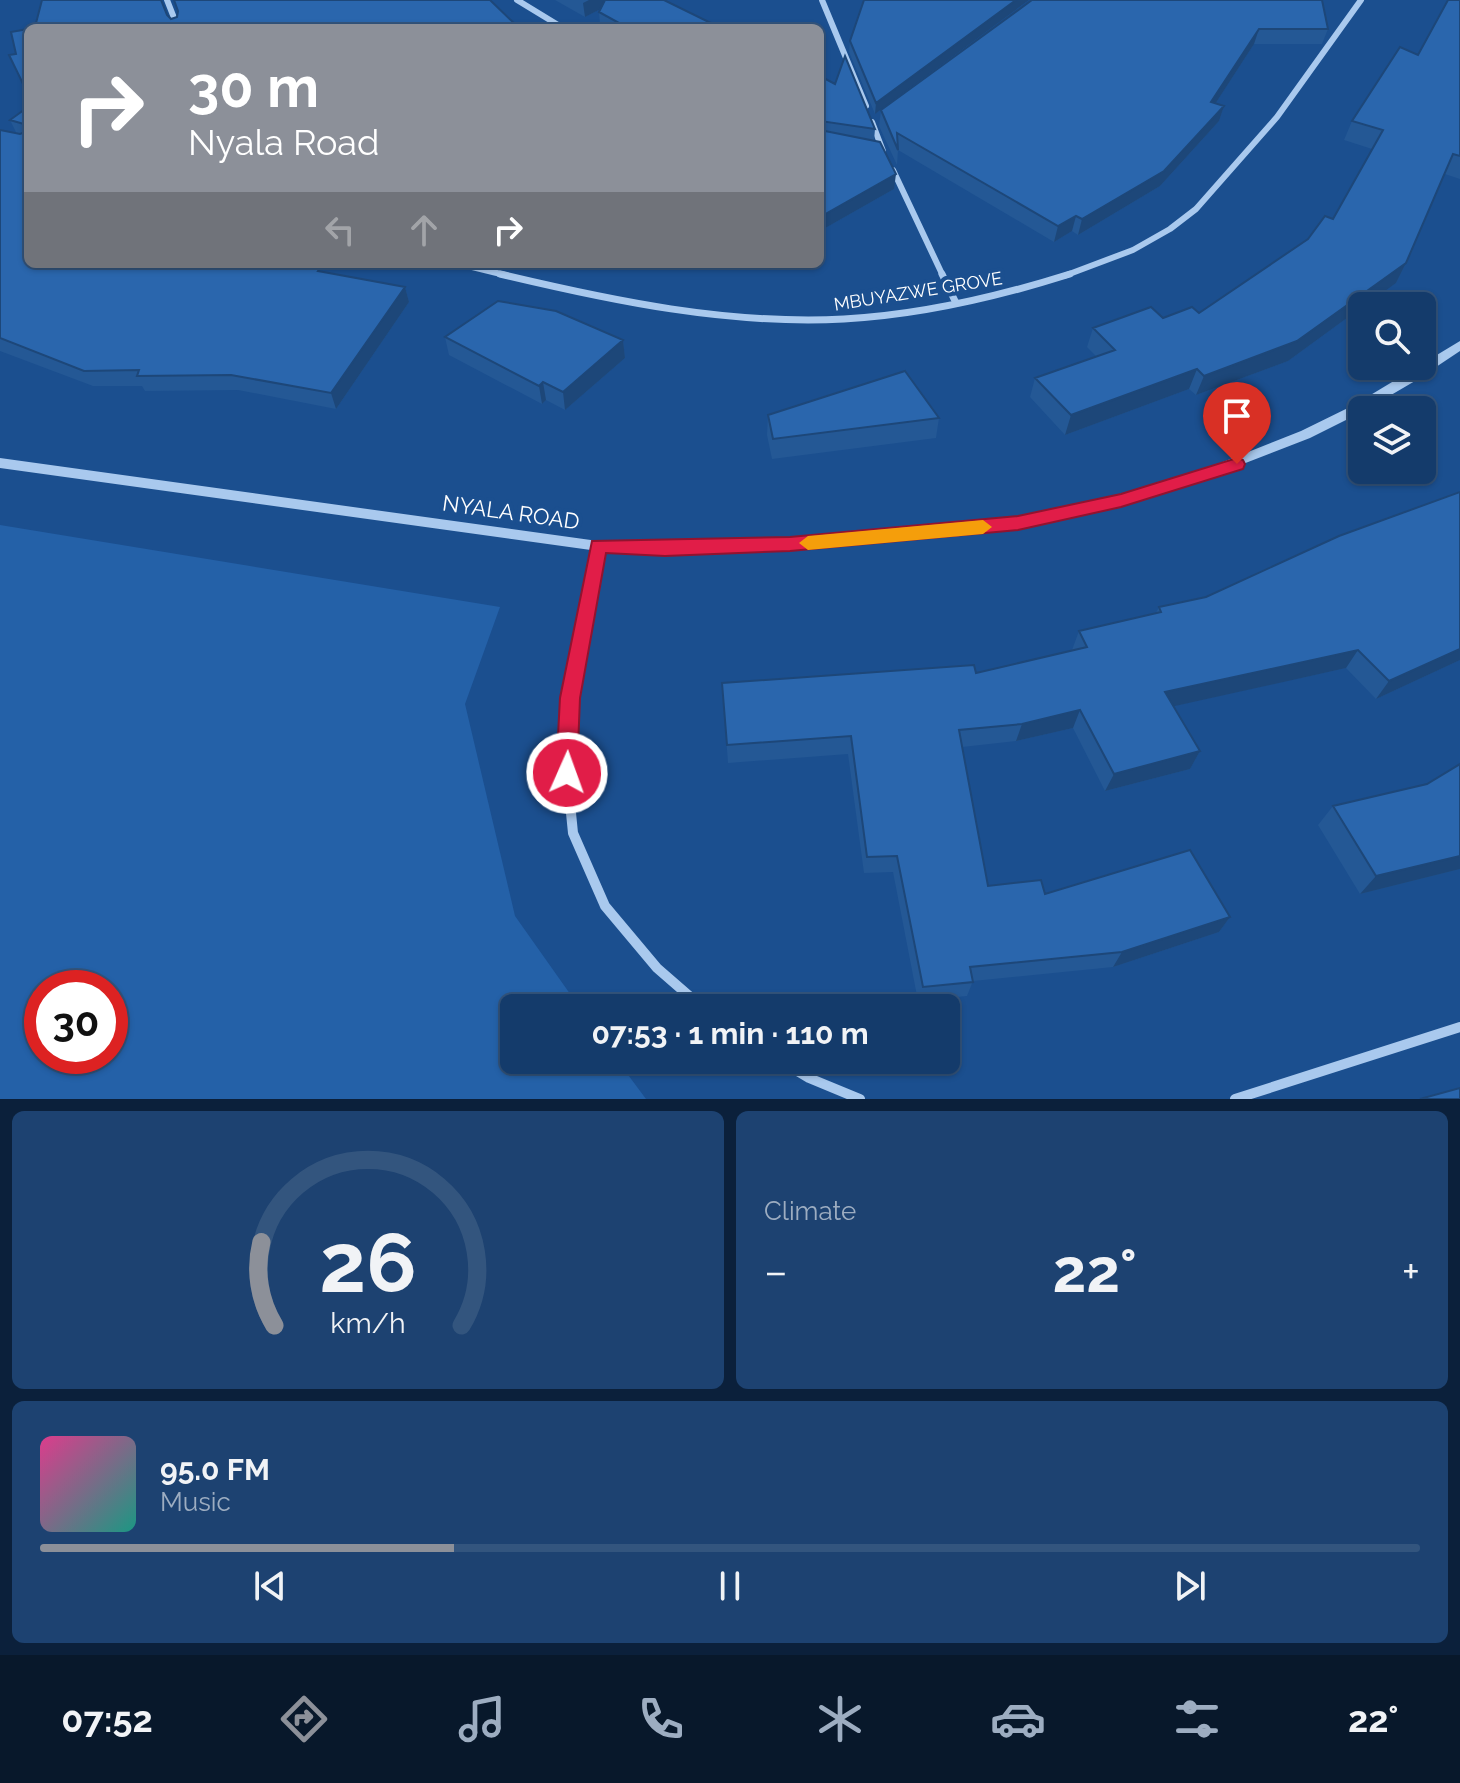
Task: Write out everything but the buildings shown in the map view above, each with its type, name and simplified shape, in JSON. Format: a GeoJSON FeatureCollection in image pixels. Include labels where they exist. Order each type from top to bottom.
{"type":"FeatureCollection","features":[{"type":"Feature","properties":{"kind":"street"},"geometry":{"type":"LineString","coordinates":[[167,0],[176,24]]}},
{"type":"Feature","properties":{"kind":"street"},"geometry":{"type":"LineString","coordinates":[[517,0],[556,24]]}},
{"type":"Feature","properties":{"kind":"street"},"geometry":{"type":"LineString","coordinates":[[822,0],[883,151],[956,303]]}},
{"type":"Feature","properties":{"kind":"street","name":"MBUYAZWE GROVE"},"geometry":{"type":"LineString","coordinates":[[477,268],[594,296],[680,311],[760,318],[844,319],[956,303],[1064,277],[1119,257],[1157,238],[1190,215],[1235,168],[1284,108],[1361,0]]}},
{"type":"Feature","properties":{"kind":"street"},"geometry":{"type":"LineString","coordinates":[[873,123],[885,114]]}},
{"type":"Feature","properties":{"kind":"street"},"geometry":{"type":"LineString","coordinates":[[869,149],[883,151]]}},
{"type":"Feature","properties":{"kind":"street","name":"NYALA ROAD"},"geometry":{"type":"LineString","coordinates":[[0,463],[598,546],[665,549],[922,534],[1018,523],[1121,500],[1210,474],[1276,448],[1367,405],[1412,379],[1460,345]]}},
{"type":"Feature","properties":{"kind":"street"},"geometry":{"type":"LineString","coordinates":[[598,546],[570,698],[567,773],[573,833],[605,906],[657,968],[687,994]]}},
{"type":"Feature","properties":{"kind":"street"},"geometry":{"type":"LineString","coordinates":[[1235,1099],[1460,1027]]}},
{"type":"Feature","properties":{"kind":"street"},"geometry":{"type":"LineString","coordinates":[[802,1074],[860,1099]]}},
{"type":"Feature","properties":{"kind":"shaded area"},"geometry":{"type":"Polygon","coordinates":[[[0,525],[500,607],[465,704],[515,916],[570,994],[500,994],[500,1074],[627,1074],[646,1099],[0,1099],[0,525]]]}},
{"type":"Feature","properties":{"kind":"slow traffic"},"geometry":{"type":"LineString","coordinates":[[808,543],[983,527]]}},
{"type":"Feature","properties":{"kind":"route"},"geometry":{"type":"LineString","coordinates":[[567,773],[570,698],[598,546],[665,549],[790,544],[1018,523],[1121,500],[1237,464]]}}]}
